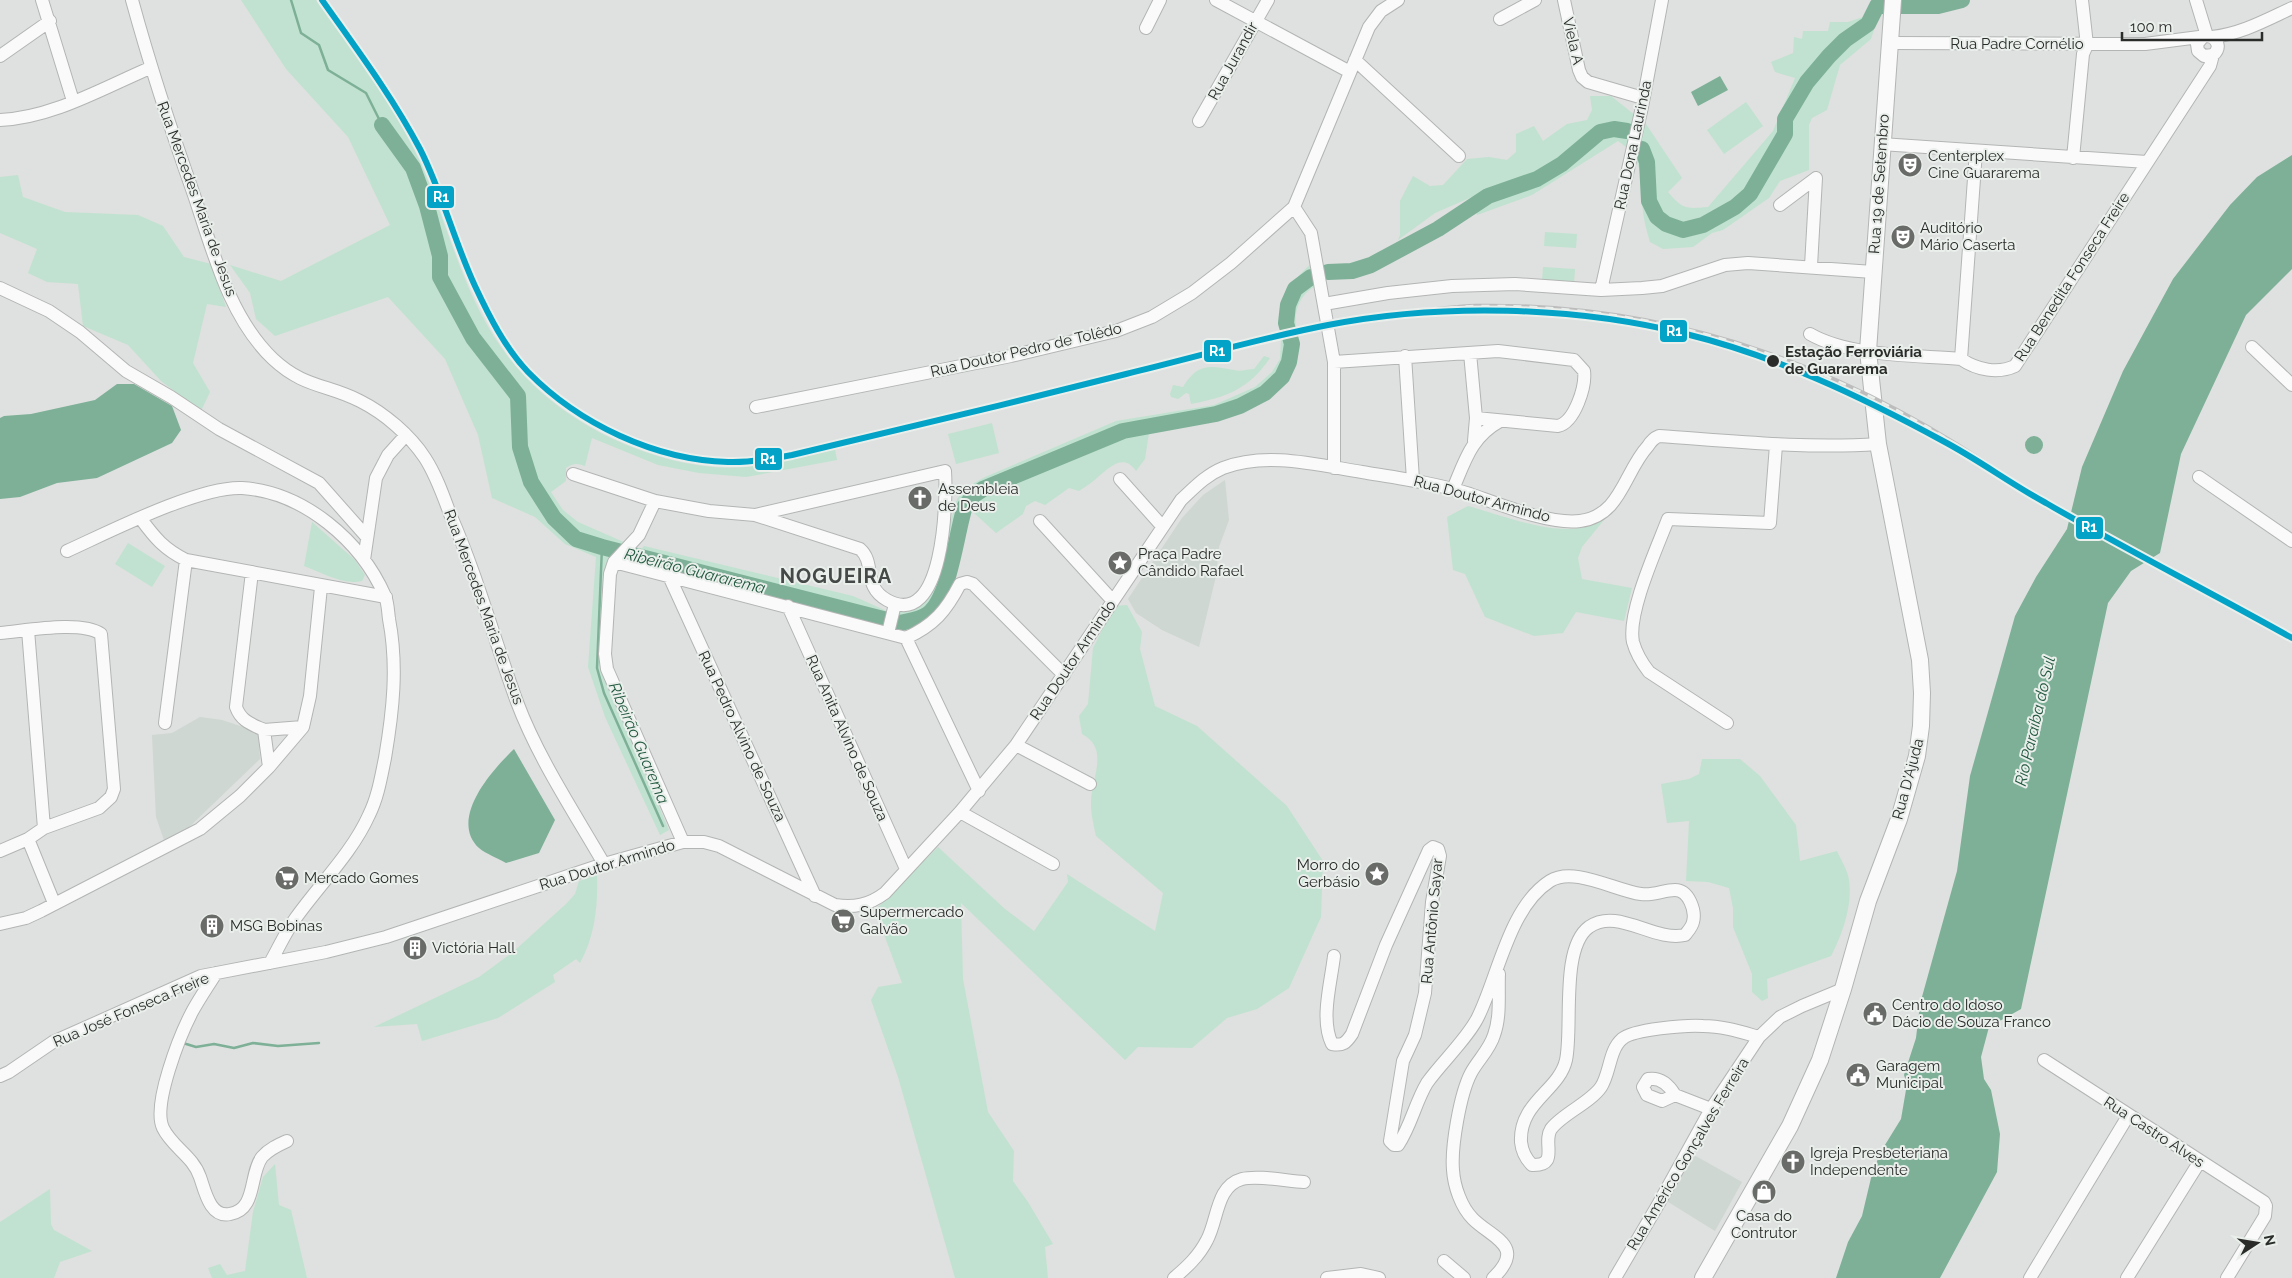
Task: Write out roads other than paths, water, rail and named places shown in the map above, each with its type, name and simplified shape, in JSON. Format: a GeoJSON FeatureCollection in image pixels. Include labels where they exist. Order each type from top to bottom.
{"type":"FeatureCollection","features":[{"type":"Feature","properties":{"kind":"main road","name":"Rua 19 de Setembro"},"geometry":{"type":"LineString","coordinates":[[1878,444],[1868,351],[1881,144],[1893,0]]}},
{"type":"Feature","properties":{"kind":"main road","name":"Rua D'Ajuda"},"geometry":{"type":"LineString","coordinates":[[1703,1278],[1790,1126],[1807,1092],[1843,990],[1868,900],[1908,790],[1917,756],[1921,726],[1920,660],[1878,444]]}},
{"type":"Feature","properties":{"kind":"street"},"geometry":{"type":"LineString","coordinates":[[42,0],[73,101]]}},
{"type":"Feature","properties":{"kind":"street","name":"Rua Mercedes Maria de Jesus"},"geometry":{"type":"LineString","coordinates":[[132,0],[150,68],[223,279],[238,312],[272,358],[291,374],[313,385],[359,401],[380,414],[406,435],[424,457],[468,554],[518,704],[547,765],[604,864]]}},
{"type":"Feature","properties":{"kind":"street"},"geometry":{"type":"LineString","coordinates":[[1216,0],[1352,66],[1459,156]]}},
{"type":"Feature","properties":{"kind":"street","name":"Rua Jurandir"},"geometry":{"type":"LineString","coordinates":[[1199,122],[1268,0]]}},
{"type":"Feature","properties":{"kind":"street","name":"Rua Doutor Pedro de Tolêdo"},"geometry":{"type":"LineString","coordinates":[[756,407],[1001,358],[1116,331],[1152,316],[1192,294],[1231,263],[1294,207],[1352,66],[1374,18],[1398,0]]}},
{"type":"Feature","properties":{"kind":"street"},"geometry":{"type":"LineString","coordinates":[[1500,19],[1535,0]]}},
{"type":"Feature","properties":{"kind":"street","name":"Viela A"},"geometry":{"type":"LineString","coordinates":[[1564,0],[1582,77],[1588,82],[1643,98]]}},
{"type":"Feature","properties":{"kind":"street","name":"Rua Dona Laurinda"},"geometry":{"type":"LineString","coordinates":[[1601,290],[1643,98],[1662,0]]}},
{"type":"Feature","properties":{"kind":"street"},"geometry":{"type":"LineString","coordinates":[[2073,158],[2082,54],[2087,45],[2082,0]]}},
{"type":"Feature","properties":{"kind":"street"},"geometry":{"type":"LineString","coordinates":[[2196,0],[2207,37],[2218,44],[2207,53]]}},
{"type":"Feature","properties":{"kind":"street"},"geometry":{"type":"LineString","coordinates":[[1146,28],[1159,1]]}},
{"type":"Feature","properties":{"kind":"street","name":"Rua Padre Cornélio"},"geometry":{"type":"LineString","coordinates":[[1890,43],[2144,44],[2185,47],[2207,53],[2247,29],[2292,8]]}},
{"type":"Feature","properties":{"kind":"street"},"geometry":{"type":"LineString","coordinates":[[0,56],[50,21]]}},
{"type":"Feature","properties":{"kind":"street","name":"Rua Padre Cornélio"},"geometry":{"type":"LineString","coordinates":[[2144,44],[2228,35],[2247,29]]}},
{"type":"Feature","properties":{"kind":"street","name":"Rua Benedita Fonseca Freire"},"geometry":{"type":"LineString","coordinates":[[1810,334],[1826,343],[1868,351],[1961,359],[1969,365],[1988,370],[1999,371],[2015,366],[2195,86],[2210,66],[2207,53],[2198,44],[2207,37]]}},
{"type":"Feature","properties":{"kind":"street"},"geometry":{"type":"LineString","coordinates":[[0,120],[14,119],[48,111],[150,68]]}},
{"type":"Feature","properties":{"kind":"street"},"geometry":{"type":"LineString","coordinates":[[1881,144],[2147,162]]}},
{"type":"Feature","properties":{"kind":"street"},"geometry":{"type":"LineString","coordinates":[[1961,359],[1976,151]]}},
{"type":"Feature","properties":{"kind":"street"},"geometry":{"type":"LineString","coordinates":[[1780,205],[1816,178],[1811,266]]}},
{"type":"Feature","properties":{"kind":"street"},"geometry":{"type":"LineString","coordinates":[[1294,207],[1311,233],[1334,362],[1334,468]]}},
{"type":"Feature","properties":{"kind":"street"},"geometry":{"type":"LineString","coordinates":[[1323,298],[1452,286],[1515,284],[1601,290],[1662,286],[1725,265],[1756,263],[1873,272]]}},
{"type":"Feature","properties":{"kind":"street"},"geometry":{"type":"LineString","coordinates":[[0,288],[49,312],[80,332],[126,371],[166,393],[218,429],[319,483],[366,536]]}},
{"type":"Feature","properties":{"kind":"street"},"geometry":{"type":"LineString","coordinates":[[2252,347],[2292,385]]}},
{"type":"Feature","properties":{"kind":"street"},"geometry":{"type":"LineString","coordinates":[[1334,362],[1405,356],[1518,352],[1574,360],[1584,371],[1583,387],[1572,415],[1564,425],[1500,422],[1476,418]]}},
{"type":"Feature","properties":{"kind":"street"},"geometry":{"type":"LineString","coordinates":[[1453,489],[1474,441],[1476,418],[1470,353]]}},
{"type":"Feature","properties":{"kind":"street"},"geometry":{"type":"LineString","coordinates":[[1405,356],[1413,480]]}},
{"type":"Feature","properties":{"kind":"street"},"geometry":{"type":"LineString","coordinates":[[1474,441],[1491,426],[1500,422]]}},
{"type":"Feature","properties":{"kind":"street"},"geometry":{"type":"LineString","coordinates":[[364,560],[376,478],[388,455],[406,435]]}},
{"type":"Feature","properties":{"kind":"street","name":"Rua Doutor Armindo"},"geometry":{"type":"LineString","coordinates":[[270,963],[386,937],[604,864],[683,842],[704,842],[719,846],[834,905],[848,907],[873,902],[885,893],[960,812],[1016,746],[1181,500],[1210,475],[1224,468],[1242,463],[1268,460],[1290,461],[1413,480],[1453,489],[1533,515],[1579,521],[1600,515],[1611,506],[1640,454],[1659,436],[1776,445],[1838,447],[1878,444]]}},
{"type":"Feature","properties":{"kind":"street"},"geometry":{"type":"LineString","coordinates":[[1727,724],[1649,672],[1642,662],[1633,641],[1636,607],[1668,519],[1770,523],[1776,445]]}},
{"type":"Feature","properties":{"kind":"street"},"geometry":{"type":"LineString","coordinates":[[573,474],[655,501],[709,511],[755,515],[860,549],[866,555],[870,581],[874,590],[894,606],[915,603],[928,589],[934,571],[947,501],[945,471],[755,515]]}},
{"type":"Feature","properties":{"kind":"street"},"geometry":{"type":"LineString","coordinates":[[2199,477],[2292,541]]}},
{"type":"Feature","properties":{"kind":"street"},"geometry":{"type":"LineString","coordinates":[[1120,479],[1162,526]]}},
{"type":"Feature","properties":{"kind":"street"},"geometry":{"type":"LineString","coordinates":[[67,551],[141,519],[213,492],[242,488],[270,492],[294,501],[320,516],[364,560],[386,598],[394,641],[395,685],[390,732],[379,787],[369,815],[349,849],[294,920],[270,963]]}},
{"type":"Feature","properties":{"kind":"street"},"geometry":{"type":"LineString","coordinates":[[655,501],[638,536],[616,559],[610,574],[605,654],[607,669],[683,842]]}},
{"type":"Feature","properties":{"kind":"street"},"geometry":{"type":"LineString","coordinates":[[141,519],[158,542],[170,552],[186,560],[386,598]]}},
{"type":"Feature","properties":{"kind":"street"},"geometry":{"type":"LineString","coordinates":[[1040,521],[1113,600]]}},
{"type":"Feature","properties":{"kind":"street"},"geometry":{"type":"LineString","coordinates":[[616,559],[669,576],[888,631],[906,638],[979,791]]}},
{"type":"Feature","properties":{"kind":"street"},"geometry":{"type":"LineString","coordinates":[[165,723],[186,560]]}},
{"type":"Feature","properties":{"kind":"street"},"geometry":{"type":"LineString","coordinates":[[252,572],[236,707],[239,715],[245,721],[264,730],[303,727]]}},
{"type":"Feature","properties":{"kind":"street","name":"Rua Pedro Alvino de Souza"},"geometry":{"type":"LineString","coordinates":[[669,576],[815,896]]}},
{"type":"Feature","properties":{"kind":"street"},"geometry":{"type":"LineString","coordinates":[[906,638],[934,623],[952,599],[960,584],[967,582],[973,584],[1064,675]]}},
{"type":"Feature","properties":{"kind":"street"},"geometry":{"type":"LineString","coordinates":[[0,924],[26,918],[200,829],[240,796],[270,767],[303,727],[310,696],[321,587]]}},
{"type":"Feature","properties":{"kind":"street","name":"Rua Anita Alvino de Souza"},"geometry":{"type":"LineString","coordinates":[[788,606],[906,869]]}},
{"type":"Feature","properties":{"kind":"street"},"geometry":{"type":"LineString","coordinates":[[888,631],[894,606]]}},
{"type":"Feature","properties":{"kind":"street"},"geometry":{"type":"LineString","coordinates":[[0,633],[79,627],[94,629],[101,634],[114,789],[111,797],[99,808],[44,828],[28,839],[0,851]]}},
{"type":"Feature","properties":{"kind":"street"},"geometry":{"type":"LineString","coordinates":[[28,630],[44,828]]}},
{"type":"Feature","properties":{"kind":"street"},"geometry":{"type":"LineString","coordinates":[[264,730],[270,767]]}},
{"type":"Feature","properties":{"kind":"street"},"geometry":{"type":"LineString","coordinates":[[1016,746],[1090,784]]}},
{"type":"Feature","properties":{"kind":"street"},"geometry":{"type":"LineString","coordinates":[[960,812],[1053,864]]}},
{"type":"Feature","properties":{"kind":"street"},"geometry":{"type":"LineString","coordinates":[[28,839],[54,903]]}},
{"type":"Feature","properties":{"kind":"street","name":"Rua Antônio Sayar"},"geometry":{"type":"LineString","coordinates":[[1334,956],[1328,1007],[1328,1035],[1332,1044],[1339,1045],[1346,1042],[1352,1034],[1386,945],[1429,850],[1433,847],[1438,849],[1440,856],[1432,902],[1425,993],[1415,1035],[1402,1060],[1390,1141],[1394,1145],[1398,1145],[1404,1136],[1417,1102],[1427,1084],[1478,1019],[1499,964]]}},
{"type":"Feature","properties":{"kind":"street"},"geometry":{"type":"LineString","coordinates":[[1493,1278],[1506,1262],[1507,1252],[1502,1242],[1494,1233],[1474,1220],[1458,1193],[1453,1170],[1456,1130],[1466,1083],[1494,1036],[1497,1022],[1499,964],[1520,916],[1531,899],[1551,880],[1566,876],[1580,878],[1642,894],[1677,890],[1684,893],[1694,912],[1692,924],[1685,935],[1665,936],[1612,920],[1597,923],[1588,928],[1580,940],[1571,973],[1566,1061],[1559,1074],[1533,1104],[1524,1122],[1521,1135],[1522,1149],[1526,1159],[1532,1165],[1546,1162],[1550,1155],[1548,1142],[1551,1129],[1601,1087],[1616,1047],[1622,1039],[1638,1031],[1702,1025],[1759,1037]]}},
{"type":"Feature","properties":{"kind":"street","name":"Rua José Fonseca Freire"},"geometry":{"type":"LineString","coordinates":[[0,1076],[53,1042],[201,976],[270,963]]}},
{"type":"Feature","properties":{"kind":"street"},"geometry":{"type":"LineString","coordinates":[[216,974],[192,1012],[175,1050],[160,1106],[160,1119],[164,1130],[192,1161],[211,1207],[220,1213],[230,1214],[242,1208],[250,1196],[253,1176],[261,1158],[274,1146],[287,1141]]}},
{"type":"Feature","properties":{"kind":"street","name":"Rua Américo Gonçalves Ferreira"},"geometry":{"type":"LineString","coordinates":[[1615,1278],[1660,1204],[1711,1109],[1759,1037],[1780,1017],[1843,990]]}},
{"type":"Feature","properties":{"kind":"street","name":"Rua Castro Alves"},"geometry":{"type":"LineString","coordinates":[[2044,1060],[2264,1202],[2266,1206],[2265,1216],[2227,1278]]}},
{"type":"Feature","properties":{"kind":"street"},"geometry":{"type":"LineString","coordinates":[[1675,1095],[1711,1109]]}},
{"type":"Feature","properties":{"kind":"street"},"geometry":{"type":"LineString","coordinates":[[2030,1278],[2128,1116]]}},
{"type":"Feature","properties":{"kind":"street"},"geometry":{"type":"LineString","coordinates":[[2127,1278],[2200,1161]]}},
{"type":"Feature","properties":{"kind":"street"},"geometry":{"type":"LineString","coordinates":[[1174,1278],[1193,1261],[1207,1241],[1221,1199],[1229,1185],[1244,1179],[1304,1182]]}},
{"type":"Feature","properties":{"kind":"street"},"geometry":{"type":"LineString","coordinates":[[1444,1261],[1464,1278]]}},
{"type":"Feature","properties":{"kind":"street"},"geometry":{"type":"LineString","coordinates":[[1327,1278],[1361,1274],[1379,1278]]}},
{"type":"Feature","properties":{"kind":"water"},"geometry":{"type":"Polygon","coordinates":[[[1720,76],[1728,90],[1698,106],[1691,92],[1720,76]]]}},
{"type":"Feature","properties":{"kind":"water","name":"Rio Paraíba do Sul"},"geometry":{"type":"Polygon","coordinates":[[[2292,155],[2292,269],[2246,315],[2181,454],[2160,553],[2131,571],[2108,603],[2021,1009],[1989,1027],[1981,1057],[1984,1079],[1991,1090],[2000,1134],[1997,1172],[1940,1278],[1836,1278],[1848,1242],[1862,1216],[1871,1178],[1880,1153],[1901,1119],[1907,1084],[1904,1075],[1916,1038],[1920,1004],[1957,871],[1970,776],[2015,616],[2036,577],[2067,529],[2082,467],[2123,371],[2173,279],[2230,205],[2257,177],[2292,155]]]}},
{"type":"Feature","properties":{"kind":"water"},"geometry":{"type":"Polygon","coordinates":[[[117,384],[134,384],[172,406],[181,430],[172,443],[97,478],[57,483],[20,497],[0,499],[0,418],[31,414],[95,400],[117,384]]]}},
{"type":"Feature","properties":{"kind":"water"},"geometry":{"type":"Polygon","coordinates":[[[2030,436],[2038,436],[2043,441],[2041,452],[2030,454],[2025,449],[2025,441],[2030,436]]]}},
{"type":"Feature","properties":{"kind":"water"},"geometry":{"type":"Polygon","coordinates":[[[514,749],[555,820],[539,853],[506,863],[479,848],[471,836],[468,823],[477,795],[495,769],[514,749]]]}},
{"type":"Feature","properties":{"kind":"waterway","name":"Ribeirão Guararema"},"geometry":{"type":"LineString","coordinates":[[291,0],[301,33],[319,45],[328,70],[366,93],[382,125]]}},
{"type":"Feature","properties":{"kind":"waterway","name":"Ribeirão Guararema"},"geometry":{"type":"LineString","coordinates":[[1642,149],[1647,162],[1649,201],[1657,217],[1666,224],[1683,230],[1703,225],[1735,207],[1750,194],[1785,134],[1785,119],[1807,82],[1845,40],[1868,24],[1877,6],[1938,6],[1962,0]]}},
{"type":"Feature","properties":{"kind":"waterway","name":"Ribeirão Guararema"},"geometry":{"type":"LineString","coordinates":[[382,125],[413,168],[427,206],[440,256],[440,277],[473,338],[518,396],[520,447],[531,482],[554,518],[576,539],[602,547],[899,623],[925,616],[936,606],[947,580],[965,506],[974,495],[983,489],[1123,431],[1216,414],[1240,406],[1265,393],[1282,377],[1289,362],[1292,344],[1286,323],[1288,305],[1295,289],[1311,277]]}},
{"type":"Feature","properties":{"kind":"waterway","name":"Ribeirão Guararema"},"geometry":{"type":"LineString","coordinates":[[1328,272],[1352,271],[1371,265],[1438,229],[1488,196],[1537,179],[1562,164],[1600,132],[1614,129],[1627,131]]}},
{"type":"Feature","properties":{"kind":"waterway","name":"Ribeirão Guarema"},"geometry":{"type":"LineString","coordinates":[[602,547],[597,668],[604,693],[663,826]]}},
{"type":"Feature","properties":{"kind":"waterway"},"geometry":{"type":"LineString","coordinates":[[183,1043],[196,1047],[214,1044],[234,1048],[253,1043],[278,1046],[319,1043]]}},
{"type":"Feature","properties":{"kind":"railway"},"geometry":{"type":"LineString","coordinates":[[1386,316],[1476,306],[1551,308],[1623,317],[1694,331],[1762,351],[1829,377],[1894,409],[1957,445],[2019,486]]}},
{"type":"Feature","properties":{"kind":"railway"},"geometry":{"type":"LineString","coordinates":[[2044,502],[2292,638]]}},
{"type":"Feature","properties":{"kind":"place","name":"Centerplex Cine Guararema"},"geometry":{"type":"Point","coordinates":[1910,165]}},
{"type":"Feature","properties":{"kind":"place","name":"Auditório Mário Caserta"},"geometry":{"type":"Point","coordinates":[1903,237]}},
{"type":"Feature","properties":{"kind":"place","name":"Estação Ferroviária de Guararema"},"geometry":{"type":"Point","coordinates":[1773,361]}},
{"type":"Feature","properties":{"kind":"place","name":"Assembleia de Deus"},"geometry":{"type":"Point","coordinates":[920,498]}},
{"type":"Feature","properties":{"kind":"place","name":"Praça Padre Cândido Rafael"},"geometry":{"type":"Point","coordinates":[1120,563]}},
{"type":"Feature","properties":{"kind":"place","name":"Morro do Gerbásio"},"geometry":{"type":"Point","coordinates":[1377,874]}},
{"type":"Feature","properties":{"kind":"place","name":"Mercado Gomes"},"geometry":{"type":"Point","coordinates":[287,878]}},
{"type":"Feature","properties":{"kind":"place","name":"Supermercado Galvão"},"geometry":{"type":"Point","coordinates":[843,921]}},
{"type":"Feature","properties":{"kind":"place","name":"MSG Bobinas"},"geometry":{"type":"Point","coordinates":[212,926]}},
{"type":"Feature","properties":{"kind":"place","name":"Victória Hall"},"geometry":{"type":"Point","coordinates":[415,948]}},
{"type":"Feature","properties":{"kind":"place","name":"Centro do Idoso Dácio de Souza Franco"},"geometry":{"type":"Point","coordinates":[1875,1014]}},
{"type":"Feature","properties":{"kind":"place","name":"Garagem Municipal"},"geometry":{"type":"Point","coordinates":[1858,1075]}},
{"type":"Feature","properties":{"kind":"place","name":"Igreja Presbeteriana Independente"},"geometry":{"type":"Point","coordinates":[1793,1162]}},
{"type":"Feature","properties":{"kind":"place","name":"Casa do Contrutor"},"geometry":{"type":"Point","coordinates":[1764,1192]}},
{"type":"Feature","properties":{"kind":"district","name":"NOGUEIRA"},"geometry":{"type":"Point","coordinates":[836,576]}}]}
